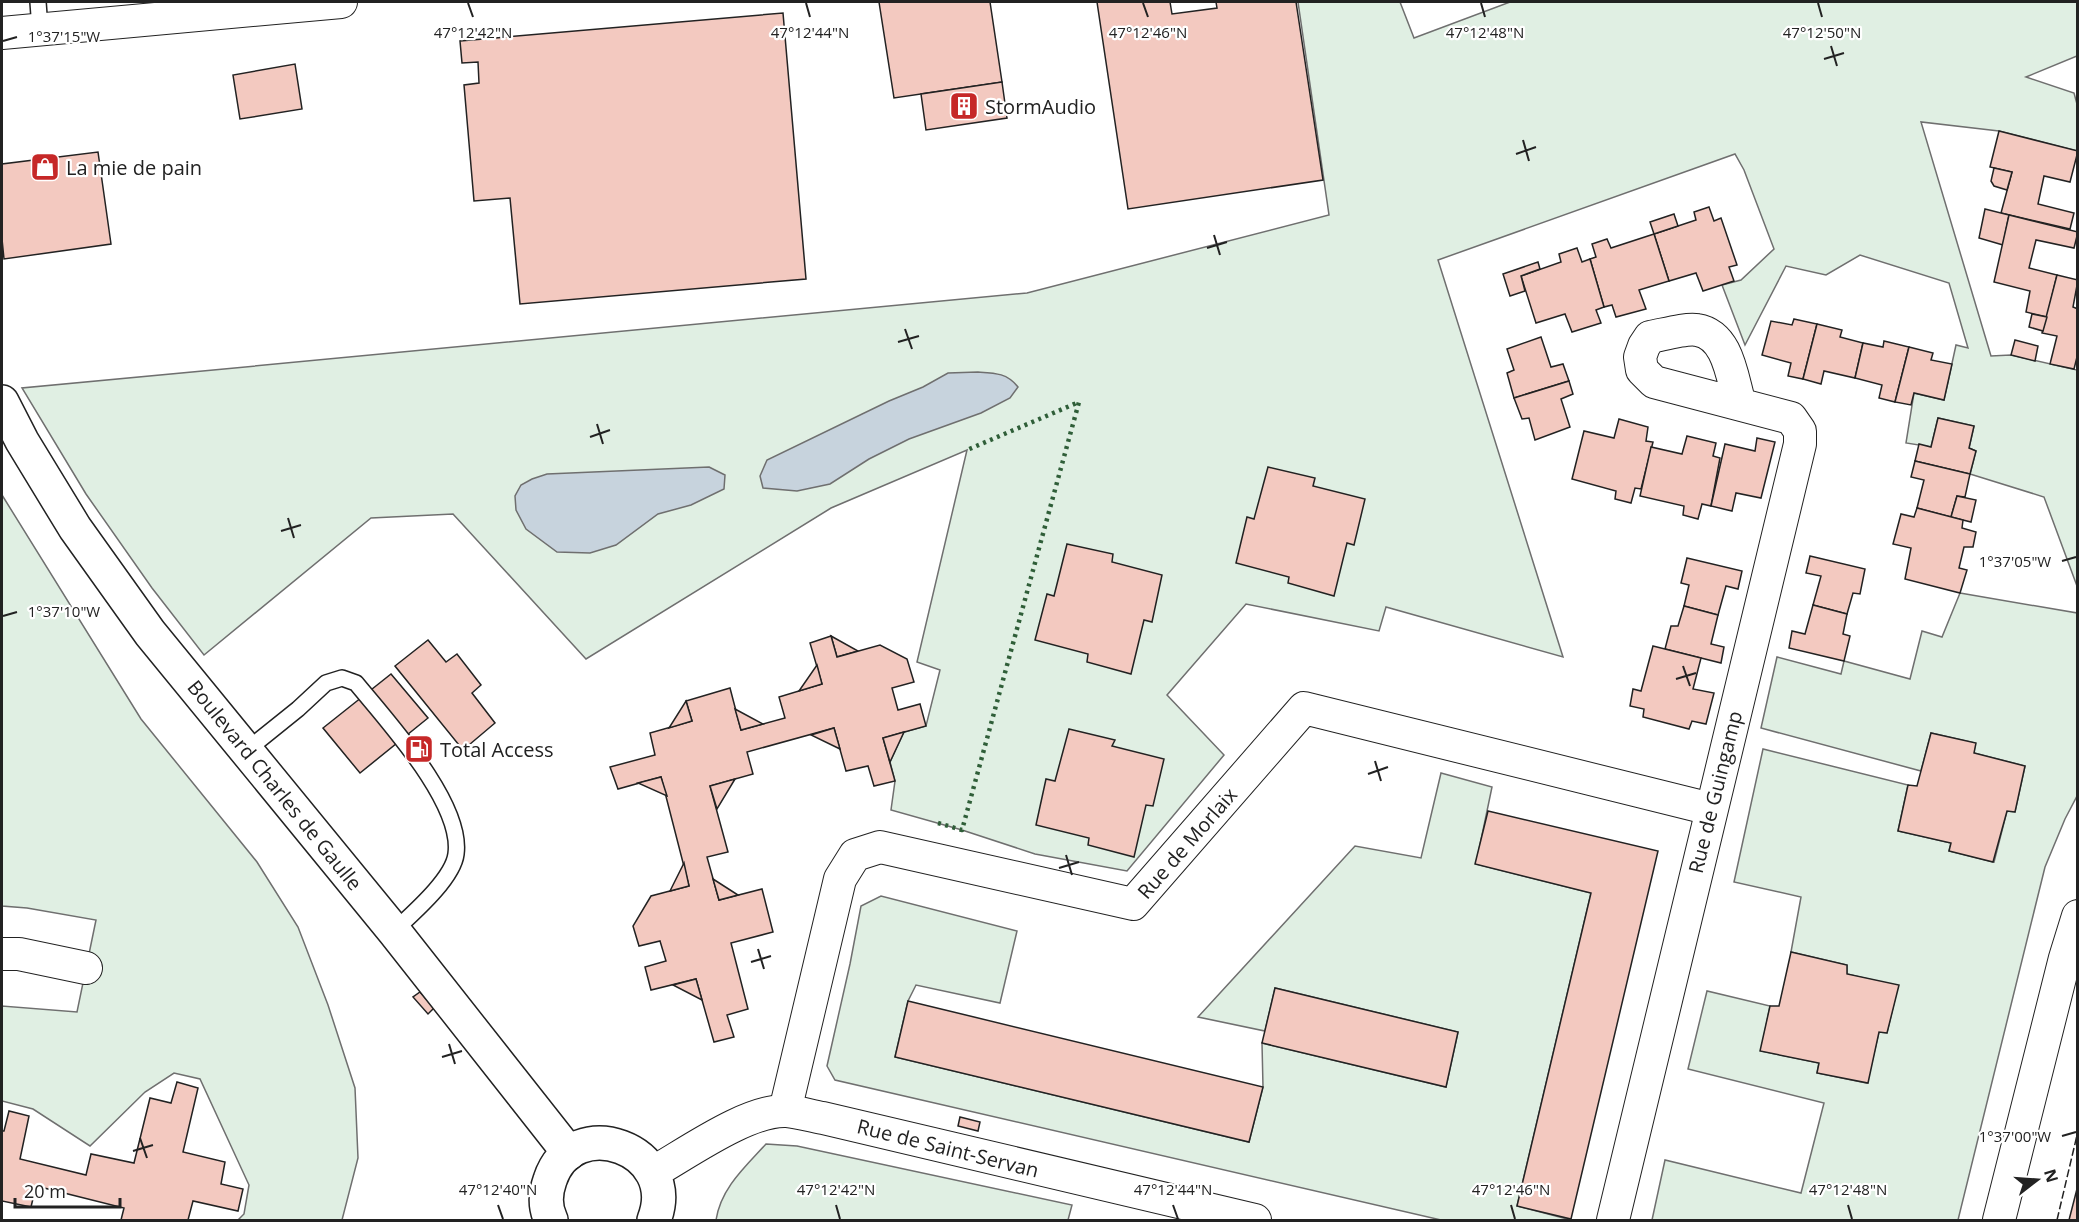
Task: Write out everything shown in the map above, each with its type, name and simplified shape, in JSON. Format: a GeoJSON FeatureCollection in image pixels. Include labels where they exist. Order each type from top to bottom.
{"type":"FeatureCollection","features":[{"type":"Feature","properties":{"kind":"main road","name":"Boulevard Charles de Gaulle"},"geometry":{"type":"LineString","coordinates":[[2,402],[22,441],[88,547],[150,633],[394,931],[569,1153]]}},
{"type":"Feature","properties":{"kind":"main road"},"geometry":{"type":"LineString","coordinates":[[551,1221],[546,1199],[549,1181],[557,1166],[569,1153],[589,1144],[600,1143],[620,1146],[639,1156],[652,1173],[658,1189],[654,1221]]}},
{"type":"Feature","properties":{"kind":"street"},"geometry":{"type":"LineString","coordinates":[[2,33],[39,15],[341,2]]}},
{"type":"Feature","properties":{"kind":"street","name":"Rue de Guingamp"},"geometry":{"type":"LineString","coordinates":[[1613,1221],[1800,444],[1800,431],[1791,418],[1740,404]]}},
{"type":"Feature","properties":{"kind":"street","name":"Rue de Morlaix"},"geometry":{"type":"LineString","coordinates":[[785,1111],[840,879],[855,855],[880,847],[1133,904],[1304,708],[1711,809]]}},
{"type":"Feature","properties":{"kind":"street"},"geometry":{"type":"LineString","coordinates":[[1999,1221],[2071,960],[2078,916]]}},
{"type":"Feature","properties":{"kind":"street"},"geometry":{"type":"LineString","coordinates":[[2,954],[19,954],[86,968]]}},
{"type":"Feature","properties":{"kind":"street","name":"Rue de Saint-Servan"},"geometry":{"type":"LineString","coordinates":[[652,1173],[744,1121],[763,1114],[785,1111],[823,1118],[1255,1221]]}},
{"type":"Feature","properties":{"kind":"lane"},"geometry":{"type":"LineString","coordinates":[[247,750],[326,683],[342,678],[356,683],[431,778],[445,804],[454,830],[456,854],[441,884],[394,931]]}},
{"type":"Feature","properties":{"kind":"green space"},"geometry":{"type":"Polygon","coordinates":[[[1298,2],[1400,2],[1414,38],[1510,2],[2077,2],[2077,56],[2026,77],[2074,93],[2077,104],[2077,151],[1999,131],[1921,122],[1991,356],[2011,355],[2077,370],[2077,586],[2044,497],[1970,474],[1976,451],[1969,448],[1974,426],[1938,418],[1931,447],[1906,443],[1914,393],[1944,400],[1956,345],[1968,348],[1949,283],[1860,255],[1826,275],[1786,266],[1745,345],[1722,285],[1741,280],[1774,249],[1744,170],[1735,154],[1438,260],[1563,657],[1386,607],[1379,631],[1246,604],[1167,695],[1224,755],[1127,871],[1035,854],[891,810],[895,781],[890,762],[904,732],[926,726],[940,670],[917,662],[967,450],[831,508],[586,659],[453,514],[371,518],[204,655],[152,588],[86,494],[22,388],[1027,293],[1329,215],[1298,2]]]}},
{"type":"Feature","properties":{"kind":"green space"},"geometry":{"type":"Polygon","coordinates":[[[2,495],[141,719],[257,862],[298,927],[328,1005],[355,1088],[358,1158],[342,1220],[238,1220],[244,1214],[249,1185],[200,1079],[174,1073],[145,1092],[90,1146],[33,1109],[2,1101],[2,1006],[77,1012],[96,920],[2,906],[2,495]]]}},
{"type":"Feature","properties":{"kind":"green space"},"geometry":{"type":"Polygon","coordinates":[[[1960,593],[2077,613],[2077,796],[2045,867],[1958,1220],[1652,1220],[1665,1160],[1801,1193],[1824,1103],[1688,1069],[1707,991],[1770,1006],[1761,1051],[1819,1063],[1817,1073],[1867,1083],[1879,1032],[1887,1033],[1898,986],[1847,974],[1847,965],[1791,952],[1801,897],[1734,882],[1763,749],[1908,785],[1898,831],[1951,843],[1949,851],[1994,862],[2007,811],[2015,812],[2025,766],[1974,753],[1975,743],[1931,733],[1921,771],[1761,728],[1777,657],[1841,674],[1844,661],[1910,679],[1922,631],[1942,637],[1960,593]]]}},
{"type":"Feature","properties":{"kind":"green space"},"geometry":{"type":"Polygon","coordinates":[[[1441,773],[1492,787],[1476,864],[1591,893],[1517,1206],[1571,1220],[1441,1220],[835,1080],[827,1066],[861,906],[881,896],[1017,931],[1000,1003],[916,985],[908,1001],[895,1057],[1249,1142],[1263,1087],[1262,1043],[1446,1087],[1458,1032],[1275,988],[1265,1031],[1198,1017],[1355,846],[1421,858],[1441,773]]]}},
{"type":"Feature","properties":{"kind":"green space"},"geometry":{"type":"Polygon","coordinates":[[[766,1144],[797,1146],[1072,1205],[1068,1220],[716,1220],[728,1188],[766,1144]]]}},
{"type":"Feature","properties":{"kind":"shaded area"},"geometry":{"type":"Polygon","coordinates":[[[978,372],[1005,376],[1018,387],[1010,398],[981,413],[909,439],[869,459],[830,484],[797,491],[763,488],[760,476],[767,460],[948,373],[978,372]]]}},
{"type":"Feature","properties":{"kind":"shaded area"},"geometry":{"type":"Polygon","coordinates":[[[709,467],[725,475],[724,489],[691,505],[658,514],[616,545],[590,553],[557,552],[526,529],[516,510],[515,496],[521,485],[547,474],[709,467]]]}},
{"type":"Feature","properties":{"kind":"building"},"geometry":{"type":"Polygon","coordinates":[[[879,2],[990,2],[1002,82],[894,98],[879,2]]]}},
{"type":"Feature","properties":{"kind":"building"},"geometry":{"type":"Polygon","coordinates":[[[1097,2],[1170,2],[1172,14],[1217,8],[1216,2],[1296,2],[1323,180],[1128,209],[1097,2]]]}},
{"type":"Feature","properties":{"kind":"building"},"geometry":{"type":"Polygon","coordinates":[[[783,13],[806,279],[520,304],[510,198],[474,201],[464,85],[479,83],[478,62],[462,63],[460,41],[783,13]]]}},
{"type":"Feature","properties":{"kind":"building"},"geometry":{"type":"Polygon","coordinates":[[[295,64],[302,109],[240,119],[233,75],[295,64]]]}},
{"type":"Feature","properties":{"kind":"building","name":"StormAudio"},"geometry":{"type":"Polygon","coordinates":[[[1002,82],[1007,118],[926,130],[921,94],[1002,82]]]}},
{"type":"Feature","properties":{"kind":"building"},"geometry":{"type":"Polygon","coordinates":[[[1999,131],[2078,151],[2070,182],[2044,176],[2038,204],[2074,213],[2070,229],[2001,213],[2012,172],[1990,167],[1999,131]]]}},
{"type":"Feature","properties":{"kind":"building"},"geometry":{"type":"Polygon","coordinates":[[[98,152],[111,244],[4,259],[2,164],[98,152]]]}},
{"type":"Feature","properties":{"kind":"building"},"geometry":{"type":"Polygon","coordinates":[[[1994,168],[2012,172],[2007,190],[1994,186],[1991,181],[1994,168]]]}},
{"type":"Feature","properties":{"kind":"building"},"geometry":{"type":"Polygon","coordinates":[[[1709,207],[1714,221],[1721,218],[1737,265],[1729,267],[1734,281],[1703,291],[1696,273],[1669,281],[1654,234],[1696,220],[1694,212],[1709,207]]]}},
{"type":"Feature","properties":{"kind":"building"},"geometry":{"type":"Polygon","coordinates":[[[1985,209],[2009,215],[2003,245],[1979,238],[1985,209]]]}},
{"type":"Feature","properties":{"kind":"building"},"geometry":{"type":"Polygon","coordinates":[[[1674,214],[1678,226],[1654,234],[1650,222],[1674,214]]]}},
{"type":"Feature","properties":{"kind":"building"},"geometry":{"type":"Polygon","coordinates":[[[2009,215],[2078,232],[2074,248],[2036,240],[2029,268],[2057,275],[2047,317],[2026,312],[2030,291],[1994,282],[2009,215]]]}},
{"type":"Feature","properties":{"kind":"building"},"geometry":{"type":"Polygon","coordinates":[[[1654,234],[1669,281],[1639,290],[1646,309],[1616,317],[1612,305],[1604,307],[1590,259],[1596,257],[1592,244],[1607,239],[1611,248],[1654,234]]]}},
{"type":"Feature","properties":{"kind":"building"},"geometry":{"type":"Polygon","coordinates":[[[1577,248],[1582,262],[1590,259],[1604,307],[1596,310],[1601,323],[1572,332],[1565,314],[1536,323],[1521,276],[1561,262],[1559,254],[1577,248]]]}},
{"type":"Feature","properties":{"kind":"building"},"geometry":{"type":"Polygon","coordinates":[[[1538,262],[1540,269],[1521,276],[1525,291],[1510,296],[1503,274],[1538,262]]]}},
{"type":"Feature","properties":{"kind":"building"},"geometry":{"type":"Polygon","coordinates":[[[2057,275],[2078,280],[2073,307],[2078,309],[2078,353],[2074,369],[2050,364],[2057,336],[2042,333],[2057,275]]]}},
{"type":"Feature","properties":{"kind":"building"},"geometry":{"type":"Polygon","coordinates":[[[2032,314],[2047,317],[2043,331],[2029,327],[2032,314]]]}},
{"type":"Feature","properties":{"kind":"building"},"geometry":{"type":"Polygon","coordinates":[[[1794,319],[1817,324],[1803,379],[1788,376],[1791,363],[1762,355],[1771,321],[1792,325],[1794,319]]]}},
{"type":"Feature","properties":{"kind":"building"},"geometry":{"type":"Polygon","coordinates":[[[1817,324],[1842,330],[1840,337],[1863,343],[1855,378],[1824,371],[1821,384],[1803,379],[1817,324]]]}},
{"type":"Feature","properties":{"kind":"building"},"geometry":{"type":"Polygon","coordinates":[[[1541,337],[1551,367],[1563,364],[1569,381],[1514,398],[1507,373],[1514,370],[1507,349],[1541,337]]]}},
{"type":"Feature","properties":{"kind":"building"},"geometry":{"type":"Polygon","coordinates":[[[2015,340],[2038,346],[2035,361],[2011,355],[2015,340]]]}},
{"type":"Feature","properties":{"kind":"building"},"geometry":{"type":"Polygon","coordinates":[[[1884,341],[1909,347],[1895,402],[1879,398],[1882,385],[1855,378],[1863,343],[1883,347],[1884,341]]]}},
{"type":"Feature","properties":{"kind":"building"},"geometry":{"type":"Polygon","coordinates":[[[1909,347],[1933,353],[1931,360],[1952,364],[1944,400],[1914,393],[1911,405],[1895,402],[1909,347]]]}},
{"type":"Feature","properties":{"kind":"building"},"geometry":{"type":"Polygon","coordinates":[[[1569,381],[1573,394],[1561,399],[1570,427],[1535,440],[1529,418],[1522,419],[1514,398],[1569,381]]]}},
{"type":"Feature","properties":{"kind":"building"},"geometry":{"type":"Polygon","coordinates":[[[1938,418],[1974,426],[1969,448],[1976,451],[1970,474],[1915,461],[1919,444],[1931,447],[1938,418]]]}},
{"type":"Feature","properties":{"kind":"building"},"geometry":{"type":"Polygon","coordinates":[[[1619,419],[1648,427],[1646,441],[1653,442],[1641,489],[1635,488],[1631,503],[1615,499],[1616,491],[1572,479],[1584,431],[1614,438],[1619,419]]]}},
{"type":"Feature","properties":{"kind":"building"},"geometry":{"type":"Polygon","coordinates":[[[1687,436],[1716,443],[1713,456],[1720,458],[1711,506],[1702,504],[1698,519],[1683,515],[1684,506],[1640,496],[1651,447],[1682,454],[1687,436]]]}},
{"type":"Feature","properties":{"kind":"building"},"geometry":{"type":"Polygon","coordinates":[[[1757,438],[1775,442],[1761,498],[1736,493],[1732,511],[1711,506],[1725,444],[1755,451],[1757,438]]]}},
{"type":"Feature","properties":{"kind":"building"},"geometry":{"type":"Polygon","coordinates":[[[1915,461],[1970,474],[1965,497],[1957,496],[1951,517],[1917,508],[1924,480],[1911,477],[1915,461]]]}},
{"type":"Feature","properties":{"kind":"building"},"geometry":{"type":"Polygon","coordinates":[[[1268,467],[1315,478],[1313,486],[1365,499],[1354,545],[1347,543],[1334,596],[1288,583],[1289,577],[1236,563],[1247,517],[1254,519],[1268,467]]]}},
{"type":"Feature","properties":{"kind":"building"},"geometry":{"type":"Polygon","coordinates":[[[1957,496],[1976,500],[1971,522],[1951,517],[1957,496]]]}},
{"type":"Feature","properties":{"kind":"building"},"geometry":{"type":"Polygon","coordinates":[[[1917,508],[1963,520],[1962,528],[1976,532],[1973,547],[1964,547],[1959,568],[1967,570],[1960,593],[1905,579],[1911,548],[1893,544],[1901,514],[1914,517],[1917,508]]]}},
{"type":"Feature","properties":{"kind":"building"},"geometry":{"type":"Polygon","coordinates":[[[1067,544],[1113,554],[1112,562],[1162,575],[1152,622],[1144,620],[1131,674],[1087,662],[1088,654],[1035,640],[1047,594],[1054,596],[1067,544]]]}},
{"type":"Feature","properties":{"kind":"building"},"geometry":{"type":"Polygon","coordinates":[[[1810,556],[1865,569],[1860,594],[1853,593],[1847,614],[1813,605],[1821,576],[1806,573],[1810,556]]]}},
{"type":"Feature","properties":{"kind":"building"},"geometry":{"type":"Polygon","coordinates":[[[1687,558],[1742,571],[1738,589],[1726,586],[1718,615],[1684,606],[1689,585],[1681,583],[1687,558]]]}},
{"type":"Feature","properties":{"kind":"building"},"geometry":{"type":"Polygon","coordinates":[[[1813,605],[1847,614],[1843,634],[1850,636],[1844,661],[1789,648],[1792,631],[1805,634],[1813,605]]]}},
{"type":"Feature","properties":{"kind":"building"},"geometry":{"type":"Polygon","coordinates":[[[1684,606],[1718,615],[1711,644],[1724,647],[1721,663],[1665,649],[1671,626],[1678,626],[1684,606]]]}},
{"type":"Feature","properties":{"kind":"building"},"geometry":{"type":"Polygon","coordinates":[[[831,636],[858,651],[837,657],[831,636]]]}},
{"type":"Feature","properties":{"kind":"building"},"geometry":{"type":"Polygon","coordinates":[[[831,636],[837,657],[880,645],[907,659],[914,682],[892,688],[898,710],[920,704],[926,726],[883,738],[895,781],[874,786],[868,766],[846,771],[834,728],[747,752],[753,774],[710,786],[728,852],[707,857],[719,900],[762,889],[773,932],[731,943],[748,1009],[727,1015],[734,1037],[714,1042],[696,979],[651,990],[645,967],[666,961],[660,941],[639,946],[633,926],[651,896],[689,886],[661,777],[618,789],[610,767],[655,755],[650,733],[692,721],[686,701],[730,688],[741,730],[785,718],[779,697],[822,684],[810,643],[831,636]]]}},
{"type":"Feature","properties":{"kind":"building"},"geometry":{"type":"Polygon","coordinates":[[[428,640],[446,662],[457,654],[481,685],[472,693],[495,723],[463,750],[395,666],[428,640]]]}},
{"type":"Feature","properties":{"kind":"building"},"geometry":{"type":"Polygon","coordinates":[[[1653,646],[1701,658],[1693,689],[1714,693],[1706,724],[1692,721],[1689,729],[1643,717],[1644,709],[1630,706],[1633,689],[1641,691],[1653,646]]]}},
{"type":"Feature","properties":{"kind":"building"},"geometry":{"type":"Polygon","coordinates":[[[817,665],[822,684],[799,691],[817,665]]]}},
{"type":"Feature","properties":{"kind":"building"},"geometry":{"type":"Polygon","coordinates":[[[391,674],[428,718],[360,773],[323,728],[391,674]]]}},
{"type":"Feature","properties":{"kind":"building"},"geometry":{"type":"Polygon","coordinates":[[[686,701],[692,721],[669,728],[686,701]]]}},
{"type":"Feature","properties":{"kind":"building"},"geometry":{"type":"Polygon","coordinates":[[[735,709],[763,724],[741,730],[735,709]]]}},
{"type":"Feature","properties":{"kind":"building"},"geometry":{"type":"Polygon","coordinates":[[[834,728],[840,749],[811,735],[834,728]]]}},
{"type":"Feature","properties":{"kind":"building"},"geometry":{"type":"Polygon","coordinates":[[[1069,729],[1115,740],[1112,746],[1164,759],[1153,806],[1146,805],[1134,857],[1088,845],[1089,838],[1036,825],[1046,779],[1055,781],[1069,729]]]}},
{"type":"Feature","properties":{"kind":"building"},"geometry":{"type":"Polygon","coordinates":[[[904,732],[890,762],[883,738],[904,732]]]}},
{"type":"Feature","properties":{"kind":"building"},"geometry":{"type":"Polygon","coordinates":[[[1931,733],[1976,743],[1974,753],[2025,766],[2015,812],[2007,811],[1993,862],[1949,851],[1951,843],[1898,831],[1908,785],[1917,786],[1931,733]]]}},
{"type":"Feature","properties":{"kind":"building"},"geometry":{"type":"Polygon","coordinates":[[[661,777],[667,796],[638,783],[661,777]]]}},
{"type":"Feature","properties":{"kind":"building"},"geometry":{"type":"Polygon","coordinates":[[[735,779],[717,809],[710,786],[735,779]]]}},
{"type":"Feature","properties":{"kind":"building"},"geometry":{"type":"Polygon","coordinates":[[[1488,811],[1658,851],[1571,1219],[1517,1206],[1591,893],[1475,864],[1488,811]]]}},
{"type":"Feature","properties":{"kind":"building"},"geometry":{"type":"Polygon","coordinates":[[[684,863],[689,886],[670,891],[684,863]]]}},
{"type":"Feature","properties":{"kind":"building"},"geometry":{"type":"Polygon","coordinates":[[[713,879],[738,895],[719,900],[713,879]]]}},
{"type":"Feature","properties":{"kind":"building"},"geometry":{"type":"Polygon","coordinates":[[[1791,952],[1847,965],[1847,974],[1899,985],[1887,1033],[1879,1032],[1868,1083],[1817,1073],[1819,1063],[1760,1051],[1770,1006],[1779,1006],[1791,952]]]}},
{"type":"Feature","properties":{"kind":"building"},"geometry":{"type":"Polygon","coordinates":[[[696,979],[702,1000],[673,985],[696,979]]]}},
{"type":"Feature","properties":{"kind":"building"},"geometry":{"type":"Polygon","coordinates":[[[1275,988],[1458,1032],[1446,1087],[1262,1043],[1275,988]]]}},
{"type":"Feature","properties":{"kind":"building"},"geometry":{"type":"Polygon","coordinates":[[[420,992],[434,1008],[428,1014],[413,997],[420,992]]]}},
{"type":"Feature","properties":{"kind":"building"},"geometry":{"type":"Polygon","coordinates":[[[908,1001],[1263,1087],[1249,1142],[895,1057],[908,1001]]]}},
{"type":"Feature","properties":{"kind":"building"},"geometry":{"type":"Polygon","coordinates":[[[177,1082],[198,1088],[183,1152],[225,1162],[221,1184],[243,1189],[238,1211],[193,1201],[188,1220],[121,1220],[124,1208],[36,1186],[31,1207],[2,1201],[2,1131],[4,1131],[9,1111],[29,1116],[20,1159],[86,1175],[91,1154],[134,1163],[150,1098],[171,1103],[177,1082]]]}},
{"type":"Feature","properties":{"kind":"building"},"geometry":{"type":"Polygon","coordinates":[[[960,1117],[980,1122],[978,1131],[958,1126],[960,1117]]]}},
{"type":"Feature","properties":{"kind":"building"},"geometry":{"type":"Polygon","coordinates":[[[2078,1185],[2078,1220],[2069,1220],[2078,1185]]]}},
{"type":"Feature","properties":{"kind":"hedge"},"geometry":{"type":"LineString","coordinates":[[938,823],[962,830],[1079,402],[967,450]]}},
{"type":"Feature","properties":{"kind":"fence"},"geometry":{"type":"LineString","coordinates":[[2057,1220],[2078,1131]]}},
{"type":"Feature","properties":{"kind":"place","name":"StormAudio"},"geometry":{"type":"Point","coordinates":[964,106]}},
{"type":"Feature","properties":{"kind":"place","name":"La mie de pain"},"geometry":{"type":"Point","coordinates":[45,167]}},
{"type":"Feature","properties":{"kind":"place","name":"Total Access"},"geometry":{"type":"Point","coordinates":[419,749]}}]}
